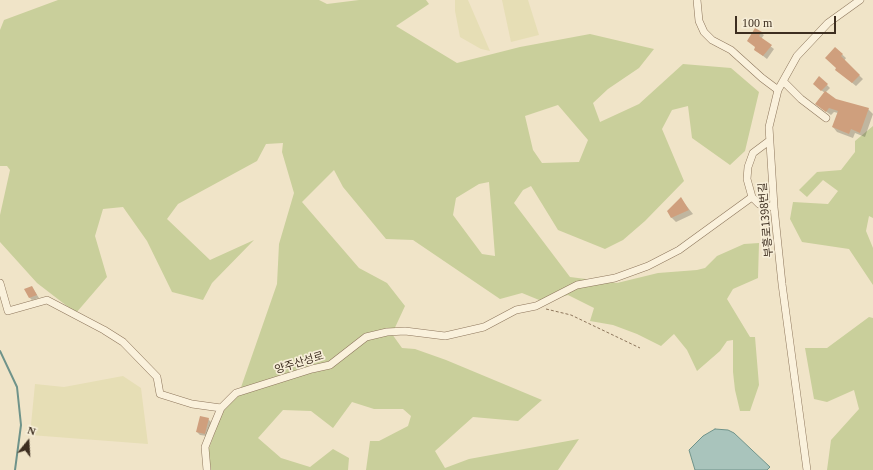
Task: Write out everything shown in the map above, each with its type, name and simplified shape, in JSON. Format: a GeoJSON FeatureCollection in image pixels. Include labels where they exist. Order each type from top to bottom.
{"type":"FeatureCollection","features":[{"type":"Feature","properties":{"kind":"street"},"geometry":{"type":"LineString","coordinates":[[697,0],[699,21],[704,32],[712,40],[731,50],[762,78],[778,90]]}},
{"type":"Feature","properties":{"kind":"street","name":"부흥로1398번길"},"geometry":{"type":"LineString","coordinates":[[807,470],[782,284],[774,207],[769,141],[771,117],[778,90],[797,56],[828,24],[860,0]]}},
{"type":"Feature","properties":{"kind":"street"},"geometry":{"type":"LineString","coordinates":[[783,81],[801,99],[826,118]]}},
{"type":"Feature","properties":{"kind":"street"},"geometry":{"type":"LineString","coordinates":[[769,141],[753,153],[748,167],[747,179],[752,197],[759,204],[774,207]]}},
{"type":"Feature","properties":{"kind":"street","name":"부흥로1398번길"},"geometry":{"type":"LineString","coordinates":[[405,331],[444,336],[484,327],[516,310],[536,306],[577,285],[615,278],[648,266],[680,250],[752,197]]}},
{"type":"Feature","properties":{"kind":"street"},"geometry":{"type":"LineString","coordinates":[[0,283],[8,311],[47,300],[104,330],[123,342],[157,377],[160,394],[186,403],[221,408]]}},
{"type":"Feature","properties":{"kind":"street","name":"양주산성로"},"geometry":{"type":"LineString","coordinates":[[207,470],[205,447],[221,408],[236,393],[312,369],[330,365],[366,337],[387,332],[405,331]]}},
{"type":"Feature","properties":{"kind":"path"},"geometry":{"type":"LineString","coordinates":[[536,306],[571,314],[640,348]]}},
{"type":"Feature","properties":{"kind":"shaded area"},"geometry":{"type":"Polygon","coordinates":[[[455,0],[468,0],[490,51],[481,49],[460,37],[455,11],[455,0]]]}},
{"type":"Feature","properties":{"kind":"shaded area"},"geometry":{"type":"Polygon","coordinates":[[[502,0],[528,0],[539,35],[511,42],[502,0]]]}},
{"type":"Feature","properties":{"kind":"shaded area"},"geometry":{"type":"Polygon","coordinates":[[[123,376],[141,388],[148,444],[30,435],[35,384],[64,387],[123,376]]]}},
{"type":"Feature","properties":{"kind":"green space"},"geometry":{"type":"Polygon","coordinates":[[[58,0],[319,0],[327,4],[359,0],[426,0],[429,4],[396,26],[457,63],[520,47],[590,34],[654,49],[639,68],[608,89],[593,103],[600,122],[639,104],[683,64],[731,68],[759,92],[745,151],[730,165],[692,138],[688,106],[672,110],[662,129],[684,181],[645,221],[623,240],[605,249],[558,230],[531,186],[523,190],[514,203],[570,277],[617,283],[658,273],[697,270],[705,268],[717,256],[744,244],[759,243],[758,278],[733,289],[727,299],[750,337],[755,337],[759,385],[750,411],[740,411],[735,390],[733,372],[733,340],[727,341],[720,351],[697,371],[687,350],[674,334],[661,346],[637,334],[613,325],[590,321],[594,308],[568,295],[544,302],[522,293],[500,299],[413,240],[386,239],[343,187],[334,170],[302,202],[359,268],[387,283],[405,306],[392,334],[402,348],[415,349],[446,360],[542,400],[518,421],[473,417],[435,451],[445,468],[469,459],[579,439],[558,470],[366,470],[370,441],[379,441],[408,426],[411,416],[403,409],[374,409],[352,402],[333,428],[311,411],[283,410],[258,438],[281,458],[310,467],[333,449],[349,458],[348,470],[211,470],[208,451],[223,410],[239,393],[277,284],[279,244],[294,193],[282,152],[283,143],[266,144],[257,161],[178,204],[167,219],[210,260],[254,240],[212,283],[203,300],[172,292],[147,241],[123,207],[103,209],[95,236],[107,277],[76,313],[37,283],[0,242],[0,215],[10,170],[7,166],[0,166],[0,30],[4,20],[58,0]],[[558,105],[525,116],[533,150],[542,163],[579,162],[588,140],[558,105]],[[489,182],[479,184],[456,198],[453,215],[482,254],[495,256],[492,217],[489,182]]]}},
{"type":"Feature","properties":{"kind":"green space"},"geometry":{"type":"Polygon","coordinates":[[[873,126],[873,218],[869,216],[866,231],[873,248],[873,285],[849,249],[802,242],[790,219],[793,202],[828,204],[838,191],[823,180],[807,197],[799,190],[817,172],[841,170],[855,152],[855,141],[873,126]]]}},
{"type":"Feature","properties":{"kind":"green space"},"geometry":{"type":"Polygon","coordinates":[[[869,317],[873,318],[873,470],[827,470],[831,440],[859,409],[854,390],[827,402],[814,399],[805,348],[827,348],[869,317]]]}},
{"type":"Feature","properties":{"kind":"water"},"geometry":{"type":"Polygon","coordinates":[[[715,429],[728,430],[734,433],[770,467],[767,470],[695,470],[689,450],[703,436],[715,429]]]}},
{"type":"Feature","properties":{"kind":"building"},"geometry":{"type":"Polygon","coordinates":[[[755,28],[762,32],[759,36],[772,45],[763,56],[754,50],[755,47],[747,41],[755,28]]]}},
{"type":"Feature","properties":{"kind":"building"},"geometry":{"type":"Polygon","coordinates":[[[835,47],[843,54],[841,56],[860,75],[852,83],[835,70],[836,68],[825,58],[835,47]]]}},
{"type":"Feature","properties":{"kind":"building"},"geometry":{"type":"Polygon","coordinates":[[[819,76],[828,84],[821,91],[813,84],[819,76]]]}},
{"type":"Feature","properties":{"kind":"building"},"geometry":{"type":"Polygon","coordinates":[[[825,91],[836,99],[869,108],[860,133],[851,129],[849,134],[832,127],[838,111],[829,108],[826,112],[815,104],[825,91]]]}},
{"type":"Feature","properties":{"kind":"building"},"geometry":{"type":"Polygon","coordinates":[[[681,197],[689,210],[671,218],[667,211],[681,197]]]}},
{"type":"Feature","properties":{"kind":"building"},"geometry":{"type":"Polygon","coordinates":[[[32,286],[37,295],[29,298],[24,289],[32,286]]]}},
{"type":"Feature","properties":{"kind":"building"},"geometry":{"type":"Polygon","coordinates":[[[200,416],[209,418],[205,434],[196,432],[200,416]]]}},
{"type":"Feature","properties":{"kind":"waterway"},"geometry":{"type":"LineString","coordinates":[[0,351],[17,387],[21,425],[15,470]]}}]}
